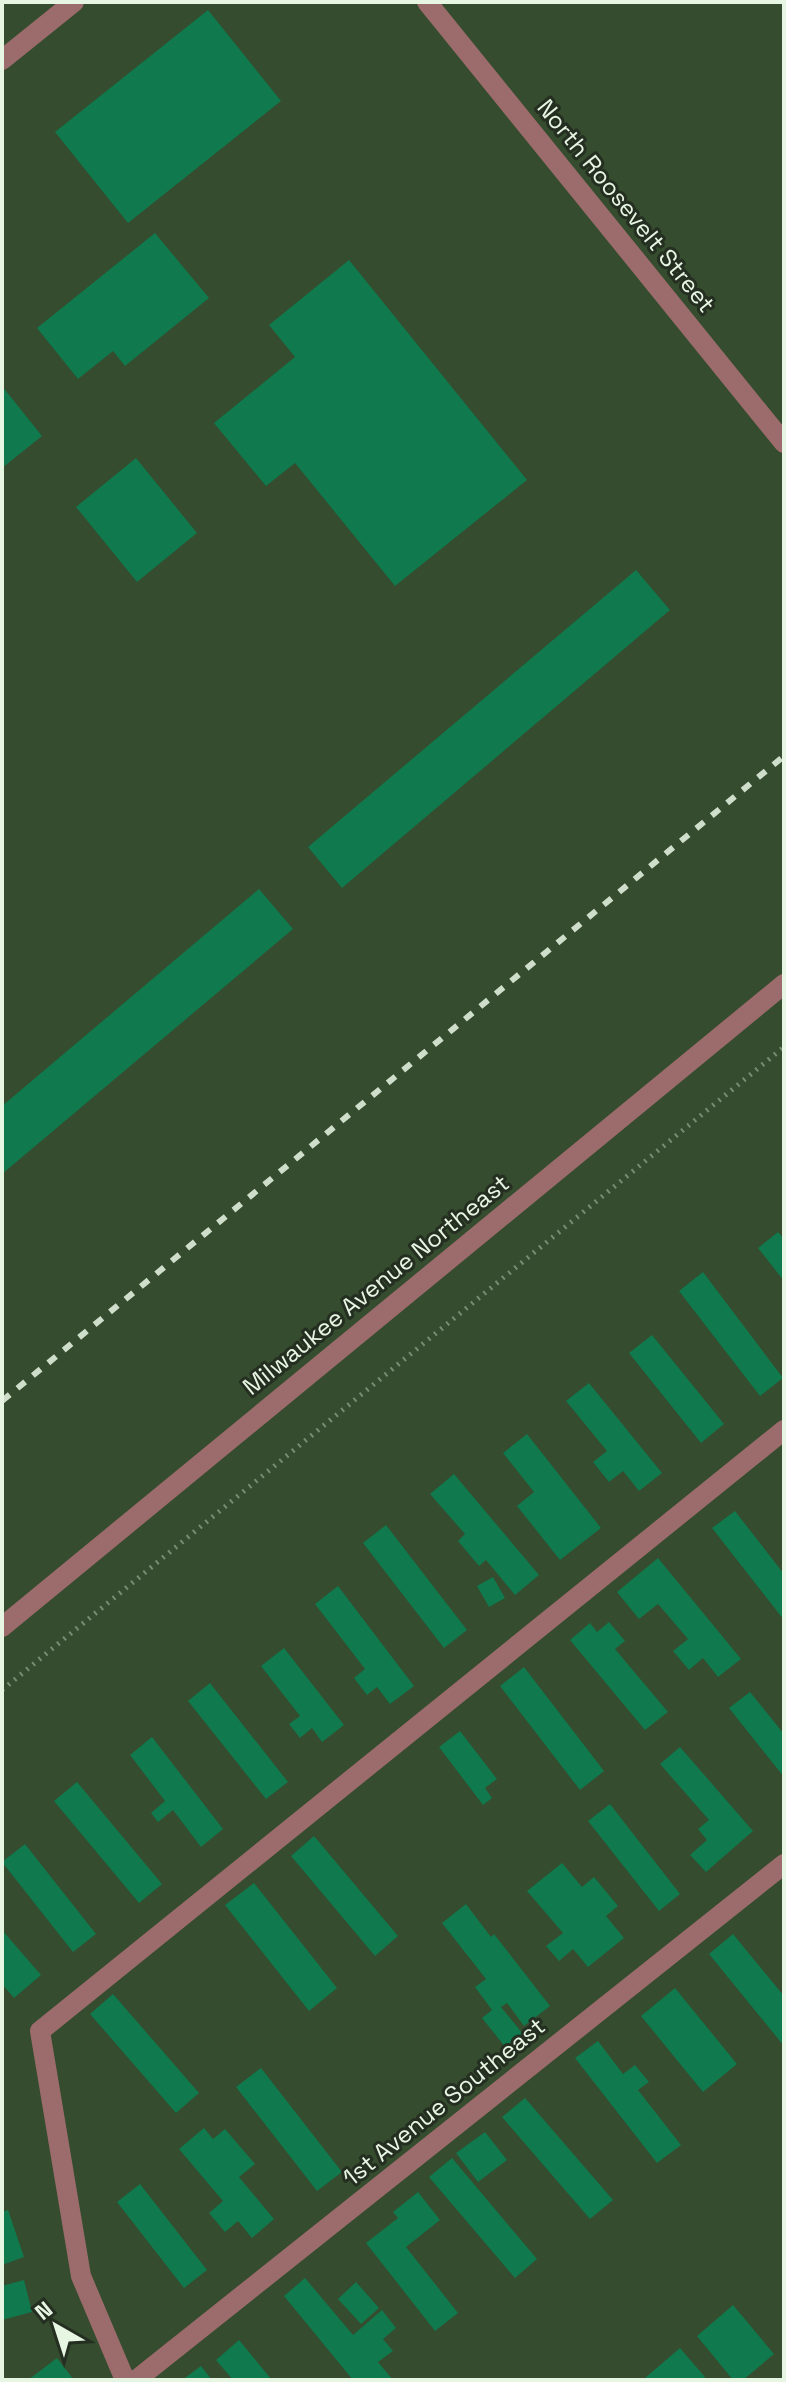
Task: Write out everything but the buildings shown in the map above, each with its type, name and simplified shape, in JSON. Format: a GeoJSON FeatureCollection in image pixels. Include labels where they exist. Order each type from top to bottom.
{"type":"FeatureCollection","features":[{"type":"Feature","properties":{"kind":"street"},"geometry":{"type":"LineString","coordinates":[[2,60],[74,2]]}},
{"type":"Feature","properties":{"kind":"street","name":"North Roosevelt Street"},"geometry":{"type":"LineString","coordinates":[[427,2],[784,443]]}},
{"type":"Feature","properties":{"kind":"street","name":"Milwaukee Avenue Northeast"},"geometry":{"type":"LineString","coordinates":[[2,1627],[784,984]]}},
{"type":"Feature","properties":{"kind":"street"},"geometry":{"type":"LineString","coordinates":[[125,2380],[81,2276],[40,2031],[784,1430]]}},
{"type":"Feature","properties":{"kind":"street","name":"1st Avenue Southeast"},"geometry":{"type":"LineString","coordinates":[[136,2380],[784,1864]]}},
{"type":"Feature","properties":{"kind":"path"},"geometry":{"type":"LineString","coordinates":[[2,1690],[784,1047]]}},
{"type":"Feature","properties":{"kind":"railway"},"geometry":{"type":"LineString","coordinates":[[2,1401],[784,756]]}}]}
